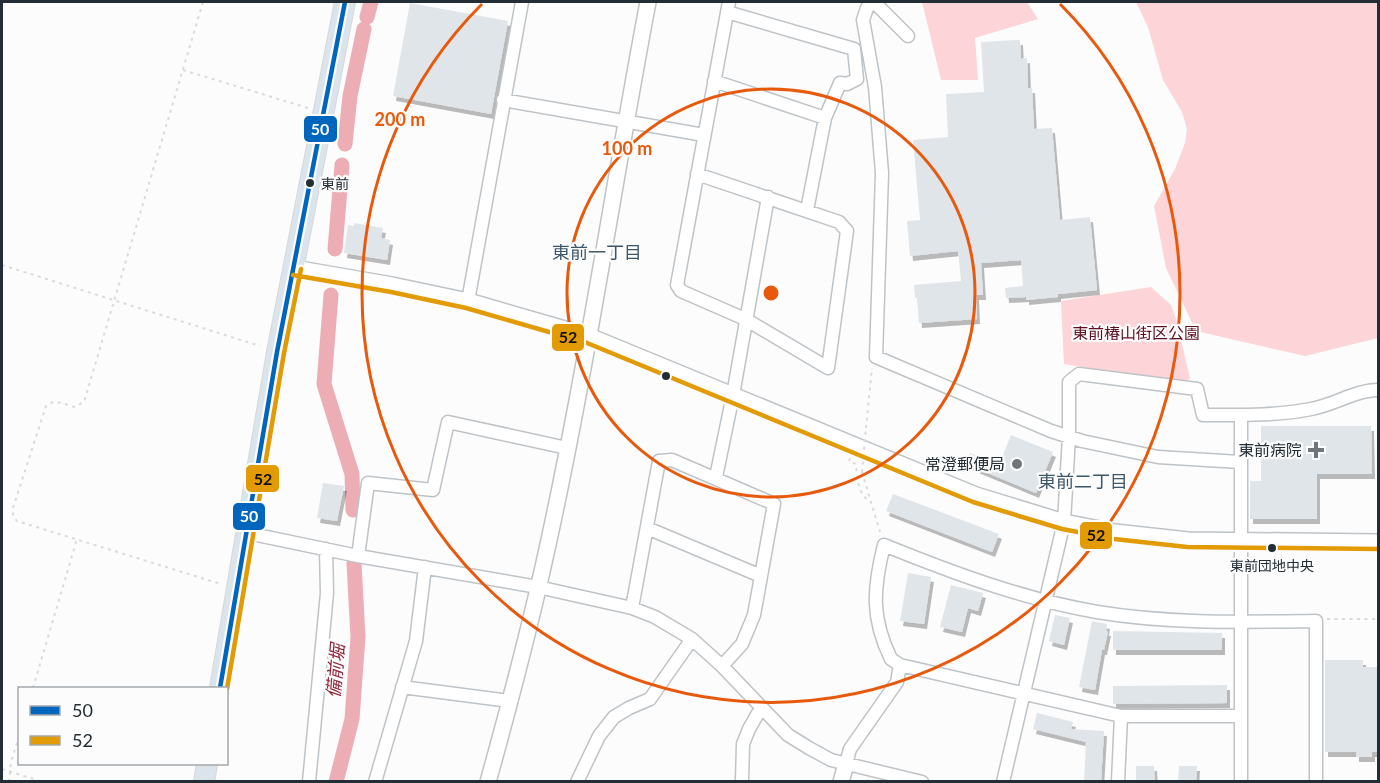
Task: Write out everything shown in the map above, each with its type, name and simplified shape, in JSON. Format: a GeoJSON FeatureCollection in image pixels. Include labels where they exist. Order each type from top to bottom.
{"type":"FeatureCollection","features":[{"type":"Feature","properties":{"kind":"highway"},"geometry":{"type":"LineString","coordinates":[[220,687],[277,352],[345,2]]}},
{"type":"Feature","properties":{"kind":"highway"},"geometry":{"type":"LineString","coordinates":[[204,782],[207,765]]}},
{"type":"Feature","properties":{"kind":"street"},"geometry":{"type":"LineString","coordinates":[[468,301],[522,2]]}},
{"type":"Feature","properties":{"kind":"street"},"geometry":{"type":"LineString","coordinates":[[488,782],[538,588],[567,448],[648,2]]}},
{"type":"Feature","properties":{"kind":"street"},"geometry":{"type":"LineString","coordinates":[[908,36],[873,2],[867,8],[863,20],[875,87],[882,173],[876,357],[1051,431],[1082,441],[1158,457],[1240,462]]}},
{"type":"Feature","properties":{"kind":"street"},"geometry":{"type":"LineString","coordinates":[[697,174],[839,222],[847,231],[828,368],[746,319],[681,291],[677,285],[704,135],[728,7],[854,49],[857,79],[847,84],[840,83],[825,118],[807,210]]}},
{"type":"Feature","properties":{"kind":"street"},"geometry":{"type":"LineString","coordinates":[[714,81],[825,118]]}},
{"type":"Feature","properties":{"kind":"street"},"geometry":{"type":"LineString","coordinates":[[503,100],[704,135]]}},
{"type":"Feature","properties":{"kind":"street"},"geometry":{"type":"LineString","coordinates":[[716,477],[768,197]]}},
{"type":"Feature","properties":{"kind":"street"},"geometry":{"type":"LineString","coordinates":[[294,268],[468,301],[589,336],[976,495],[1064,522],[1156,538],[1378,542]]}},
{"type":"Feature","properties":{"kind":"street"},"geometry":{"type":"LineString","coordinates":[[1003,782],[1064,522],[1069,436],[1069,382],[1079,374],[1197,389],[1203,415],[1276,415],[1313,409],[1367,390],[1378,390]]}},
{"type":"Feature","properties":{"kind":"street"},"geometry":{"type":"LineString","coordinates":[[1241,415],[1241,782]]}},
{"type":"Feature","properties":{"kind":"street"},"geometry":{"type":"LineString","coordinates":[[358,556],[368,483],[434,490],[448,422],[567,448]]}},
{"type":"Feature","properties":{"kind":"street"},"geometry":{"type":"LineString","coordinates":[[632,608],[659,461],[672,460],[716,477],[774,504],[754,615],[742,644],[722,666]]}},
{"type":"Feature","properties":{"kind":"street"},"geometry":{"type":"LineString","coordinates":[[647,528],[761,576]]}},
{"type":"Feature","properties":{"kind":"street"},"geometry":{"type":"LineString","coordinates":[[247,533],[632,608],[655,617],[692,639],[722,666],[788,735],[831,760],[922,782]]}},
{"type":"Feature","properties":{"kind":"street"},"geometry":{"type":"LineString","coordinates":[[1241,716],[1121,716],[900,665],[891,659],[876,617],[874,596],[876,576],[884,545],[992,586],[1097,612],[1151,618],[1240,622],[1316,621],[1316,782]]}},
{"type":"Feature","properties":{"kind":"street"},"geometry":{"type":"LineString","coordinates":[[309,782],[327,593],[326,549]]}},
{"type":"Feature","properties":{"kind":"street"},"geometry":{"type":"LineString","coordinates":[[375,782],[416,641],[425,567]]}},
{"type":"Feature","properties":{"kind":"street"},"geometry":{"type":"LineString","coordinates":[[577,782],[599,736],[614,717],[650,699],[692,639]]}},
{"type":"Feature","properties":{"kind":"street"},"geometry":{"type":"LineString","coordinates":[[842,782],[850,749],[897,682],[900,665]]}},
{"type":"Feature","properties":{"kind":"street"},"geometry":{"type":"LineString","coordinates":[[402,687],[510,701]]}},
{"type":"Feature","properties":{"kind":"street"},"geometry":{"type":"LineString","coordinates":[[742,782],[743,744],[761,708]]}},
{"type":"Feature","properties":{"kind":"street"},"geometry":{"type":"LineString","coordinates":[[1118,782],[1121,716]]}},
{"type":"Feature","properties":{"kind":"path"},"geometry":{"type":"LineString","coordinates":[[203,2],[84,402],[74,407],[56,402],[50,402],[46,406],[12,508],[13,516],[17,521],[238,590]]}},
{"type":"Feature","properties":{"kind":"path"},"geometry":{"type":"LineString","coordinates":[[183,70],[322,112]]}},
{"type":"Feature","properties":{"kind":"path"},"geometry":{"type":"LineString","coordinates":[[2,265],[277,352]]}},
{"type":"Feature","properties":{"kind":"path"},"geometry":{"type":"LineString","coordinates":[[876,357],[873,364],[862,472],[884,545]]}},
{"type":"Feature","properties":{"kind":"path"},"geometry":{"type":"LineString","coordinates":[[854,446],[849,461],[856,464],[863,497],[871,503]]}},
{"type":"Feature","properties":{"kind":"path"},"geometry":{"type":"LineString","coordinates":[[33,687],[77,538]]}},
{"type":"Feature","properties":{"kind":"path"},"geometry":{"type":"LineString","coordinates":[[1316,621],[1378,619]]}},
{"type":"Feature","properties":{"kind":"path"},"geometry":{"type":"LineString","coordinates":[[9,782],[11,762],[18,740]]}},
{"type":"Feature","properties":{"kind":"path"},"geometry":{"type":"LineString","coordinates":[[2,769],[44,782]]}},
{"type":"Feature","properties":{"kind":"green space"},"geometry":{"type":"Polygon","coordinates":[[[922,2],[1027,2],[1038,19],[975,38],[978,80],[941,80],[922,2]]]}},
{"type":"Feature","properties":{"kind":"green space"},"geometry":{"type":"Polygon","coordinates":[[[1136,2],[1378,3],[1378,338],[1305,356],[1196,331],[1166,268],[1154,206],[1175,169],[1185,143],[1187,129],[1182,112],[1163,80],[1148,27],[1136,2]]]}},
{"type":"Feature","properties":{"kind":"green space","name":"東前椿山街区公園"},"geometry":{"type":"Polygon","coordinates":[[[1151,287],[1171,305],[1190,378],[1184,383],[1064,364],[1061,301],[1151,287]]]}},
{"type":"Feature","properties":{"kind":"building"},"geometry":{"type":"Polygon","coordinates":[[[410,3],[508,21],[491,114],[393,96],[410,3]]]}},
{"type":"Feature","properties":{"kind":"building"},"geometry":{"type":"Polygon","coordinates":[[[1020,40],[1021,59],[1027,58],[1028,88],[1032,88],[1034,129],[1052,128],[1060,220],[1090,217],[1097,290],[1026,300],[1026,297],[1006,298],[1005,288],[1023,286],[1021,260],[981,263],[983,295],[976,295],[977,319],[919,323],[914,285],[961,281],[958,251],[910,256],[907,221],[920,220],[913,140],[948,137],[946,94],[984,92],[981,42],[1020,40]]]}},
{"type":"Feature","properties":{"kind":"building"},"geometry":{"type":"Polygon","coordinates":[[[354,223],[383,228],[381,238],[390,240],[387,260],[344,253],[348,225],[354,226],[354,223]]]}},
{"type":"Feature","properties":{"kind":"building","name":"東前病院"},"geometry":{"type":"Polygon","coordinates":[[[1261,426],[1371,426],[1372,474],[1317,474],[1317,519],[1250,519],[1250,481],[1261,481],[1261,426]]]}},
{"type":"Feature","properties":{"kind":"building"},"geometry":{"type":"Polygon","coordinates":[[[1011,435],[1053,452],[1036,493],[966,464],[970,453],[999,465],[1011,435]]]}},
{"type":"Feature","properties":{"kind":"building"},"geometry":{"type":"Polygon","coordinates":[[[323,483],[344,486],[337,521],[317,518],[323,483]]]}},
{"type":"Feature","properties":{"kind":"building"},"geometry":{"type":"Polygon","coordinates":[[[893,494],[999,534],[992,552],[886,511],[893,494]]]}},
{"type":"Feature","properties":{"kind":"building"},"geometry":{"type":"Polygon","coordinates":[[[908,573],[931,577],[924,624],[900,621],[908,573]]]}},
{"type":"Feature","properties":{"kind":"building"},"geometry":{"type":"Polygon","coordinates":[[[951,585],[983,593],[978,611],[968,608],[962,632],[940,627],[951,585]]]}},
{"type":"Feature","properties":{"kind":"building"},"geometry":{"type":"Polygon","coordinates":[[[1055,615],[1070,618],[1064,645],[1049,641],[1055,615]]]}},
{"type":"Feature","properties":{"kind":"building"},"geometry":{"type":"Polygon","coordinates":[[[1092,621],[1107,624],[1106,631],[1108,631],[1095,690],[1079,687],[1092,621]]]}},
{"type":"Feature","properties":{"kind":"building"},"geometry":{"type":"Polygon","coordinates":[[[1113,631],[1222,633],[1222,650],[1113,650],[1113,631]]]}},
{"type":"Feature","properties":{"kind":"building"},"geometry":{"type":"Polygon","coordinates":[[[1325,660],[1363,660],[1363,667],[1378,667],[1378,752],[1372,752],[1372,757],[1356,757],[1356,752],[1325,752],[1325,660]]]}},
{"type":"Feature","properties":{"kind":"building"},"geometry":{"type":"Polygon","coordinates":[[[1227,685],[1227,703],[1113,704],[1113,686],[1227,685]]]}},
{"type":"Feature","properties":{"kind":"building"},"geometry":{"type":"Polygon","coordinates":[[[1037,713],[1073,722],[1071,729],[1104,731],[1101,782],[1084,782],[1086,742],[1033,729],[1037,713]]]}},
{"type":"Feature","properties":{"kind":"building"},"geometry":{"type":"Polygon","coordinates":[[[1136,766],[1154,766],[1155,782],[1136,782],[1136,766]]]}},
{"type":"Feature","properties":{"kind":"building"},"geometry":{"type":"Polygon","coordinates":[[[1179,766],[1197,766],[1196,782],[1178,782],[1179,766]]]}},
{"type":"Feature","properties":{"kind":"waterway","name":"備前堀"},"geometry":{"type":"LineString","coordinates":[[367,17],[371,2]]}},
{"type":"Feature","properties":{"kind":"waterway","name":"備前堀"},"geometry":{"type":"LineString","coordinates":[[345,144],[350,96],[364,29]]}},
{"type":"Feature","properties":{"kind":"waterway","name":"備前堀"},"geometry":{"type":"LineString","coordinates":[[335,249],[342,165]]}},
{"type":"Feature","properties":{"kind":"waterway","name":"備前堀"},"geometry":{"type":"LineString","coordinates":[[331,295],[324,384],[352,474],[353,510]]}},
{"type":"Feature","properties":{"kind":"waterway","name":"備前堀"},"geometry":{"type":"LineString","coordinates":[[336,782],[352,719],[358,637],[354,563]]}},
{"type":"Feature","properties":{"kind":"transit line","name":"50"},"geometry":{"type":"LineString","coordinates":[[220,687],[277,352],[345,2]]}},
{"type":"Feature","properties":{"kind":"transit line","name":"52"},"geometry":{"type":"LineString","coordinates":[[227,687],[284,353],[301,269]]}},
{"type":"Feature","properties":{"kind":"transit line","name":"52"},"geometry":{"type":"LineString","coordinates":[[293,275],[466,308],[587,343],[973,502],[1062,529],[1114,539],[1187,547],[1378,549]]}},
{"type":"Feature","properties":{"kind":"place","name":"東前"},"geometry":{"type":"Point","coordinates":[310,183]}},
{"type":"Feature","properties":{"kind":"place","name":"東前病院"},"geometry":{"type":"Point","coordinates":[1316,450]}},
{"type":"Feature","properties":{"kind":"place","name":"常澄郵便局"},"geometry":{"type":"Point","coordinates":[1017,464]}},
{"type":"Feature","properties":{"kind":"place","name":"東前団地中央"},"geometry":{"type":"Point","coordinates":[1272,548]}},
{"type":"Feature","properties":{"kind":"district","name":"東前一丁目"},"geometry":{"type":"Point","coordinates":[597,253]}},
{"type":"Feature","properties":{"kind":"district","name":"東前二丁目"},"geometry":{"type":"Point","coordinates":[1083,482]}}]}
